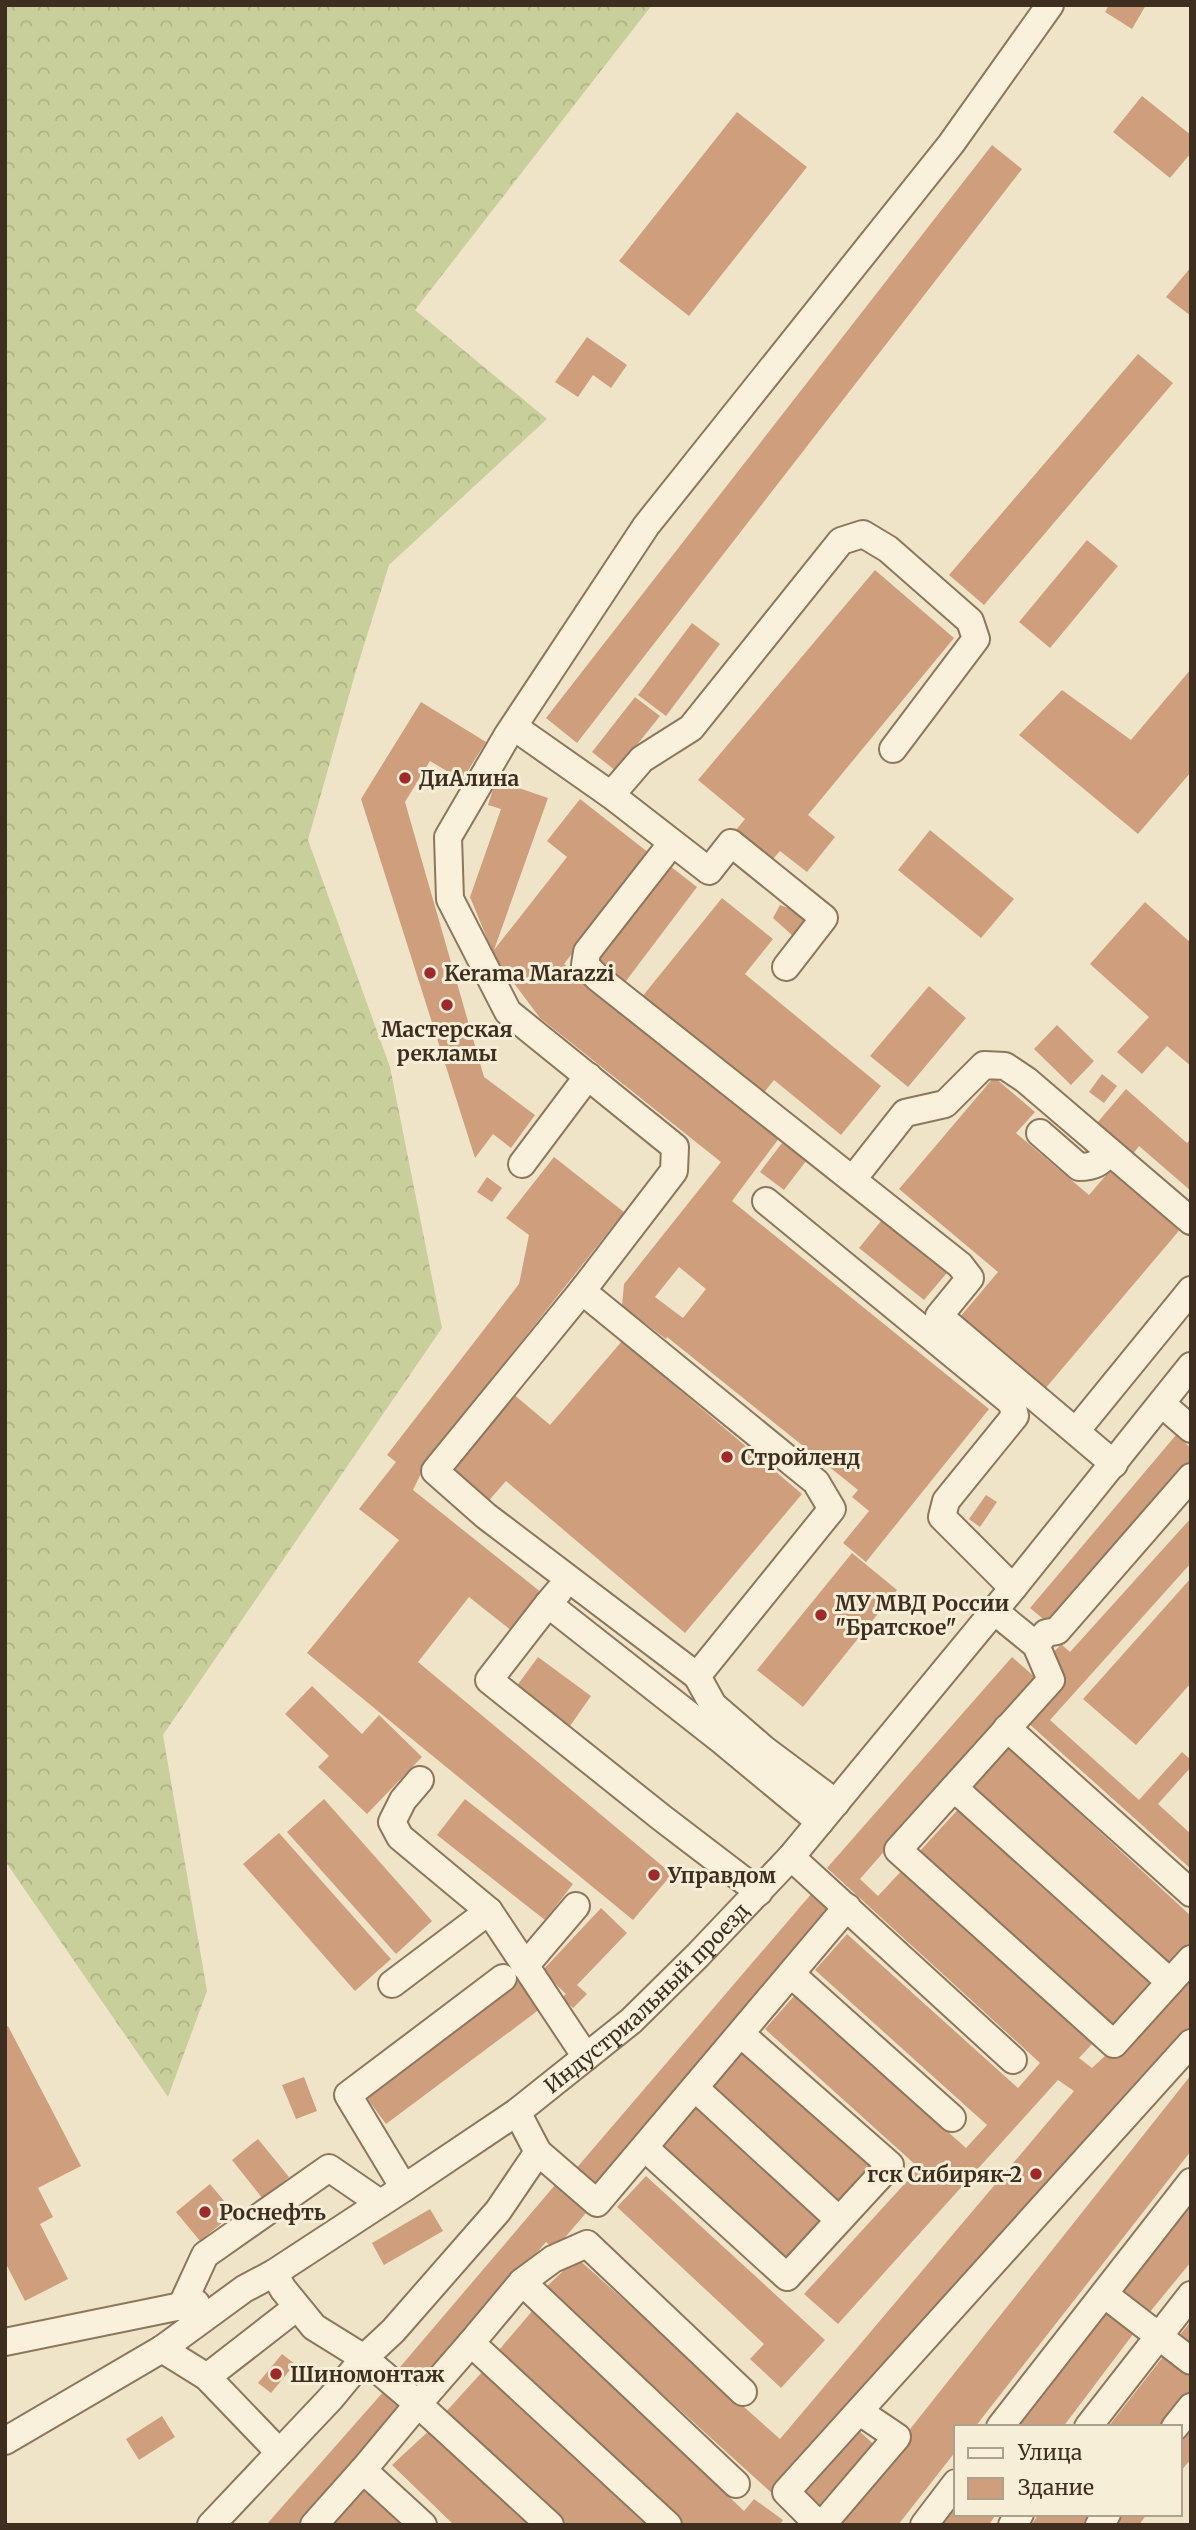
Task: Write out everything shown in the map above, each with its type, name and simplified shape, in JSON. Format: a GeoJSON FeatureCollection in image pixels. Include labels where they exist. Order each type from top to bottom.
{"type":"FeatureCollection","features":[{"type":"Feature","properties":{"kind":"street"},"geometry":{"type":"LineString","coordinates":[[721,1740],[713,1705],[697,1676],[486,1516],[435,1471],[582,1291],[674,1171],[675,1147],[508,1012],[450,899],[448,837],[513,727],[646,526],[951,144],[1050,5]]}},
{"type":"Feature","properties":{"kind":"street"},"geometry":{"type":"LineString","coordinates":[[611,795],[642,759],[691,728],[841,541],[863,534],[888,549],[971,621],[976,639],[892,748]]}},
{"type":"Feature","properties":{"kind":"street"},"geometry":{"type":"LineString","coordinates":[[513,727],[611,795],[709,871],[731,843],[824,918],[786,967]]}},
{"type":"Feature","properties":{"kind":"street"},"geometry":{"type":"LineString","coordinates":[[672,843],[587,952],[585,965],[960,1265],[970,1278],[939,1316],[1114,1464]]}},
{"type":"Feature","properties":{"kind":"street"},"geometry":{"type":"LineString","coordinates":[[853,1179],[905,1113],[945,1104],[984,1065],[1005,1066],[1026,1080],[1191,1221]]}},
{"type":"Feature","properties":{"kind":"street"},"geometry":{"type":"LineString","coordinates":[[523,1164],[587,1076]]}},
{"type":"Feature","properties":{"kind":"street"},"geometry":{"type":"LineString","coordinates":[[1040,1133],[1079,1167],[1092,1167],[1110,1152]]}},
{"type":"Feature","properties":{"kind":"street"},"geometry":{"type":"LineString","coordinates":[[766,1201],[1012,1403],[1015,1416],[946,1501],[942,1517],[1013,1588]]}},
{"type":"Feature","properties":{"kind":"street"},"geometry":{"type":"LineString","coordinates":[[1076,1431],[1191,1290]]}},
{"type":"Feature","properties":{"kind":"street"},"geometry":{"type":"LineString","coordinates":[[582,1291],[816,1482],[832,1509],[697,1676]]}},
{"type":"Feature","properties":{"kind":"street","name":"Индустриальный проезд"},"geometry":{"type":"LineString","coordinates":[[244,2289],[274,2273],[517,2112],[631,2021],[791,1857],[1013,1588],[1191,1366]]}},
{"type":"Feature","properties":{"kind":"street"},"geometry":{"type":"LineString","coordinates":[[1162,1404],[1191,1429]]}},
{"type":"Feature","properties":{"kind":"street"},"geometry":{"type":"LineString","coordinates":[[1036,1645],[1046,1633],[1057,1632],[1191,1477]]}},
{"type":"Feature","properties":{"kind":"street"},"geometry":{"type":"LineString","coordinates":[[568,1579],[489,1680],[759,1892]]}},
{"type":"Feature","properties":{"kind":"street"},"geometry":{"type":"LineString","coordinates":[[548,1604],[721,1740],[828,1812]]}},
{"type":"Feature","properties":{"kind":"street"},"geometry":{"type":"LineString","coordinates":[[993,1610],[1036,1645],[1051,1680],[898,1850],[1114,2044],[1191,1959]]}},
{"type":"Feature","properties":{"kind":"street"},"geometry":{"type":"LineString","coordinates":[[713,1705],[828,1812]]}},
{"type":"Feature","properties":{"kind":"street"},"geometry":{"type":"LineString","coordinates":[[1007,1728],[1191,1893]]}},
{"type":"Feature","properties":{"kind":"street"},"geometry":{"type":"LineString","coordinates":[[420,1780],[403,1800],[392,1822],[400,1837],[489,1911],[514,1972],[586,2057]]}},
{"type":"Feature","properties":{"kind":"street"},"geometry":{"type":"LineString","coordinates":[[954,1788],[1170,1982]]}},
{"type":"Feature","properties":{"kind":"street"},"geometry":{"type":"LineString","coordinates":[[791,1857],[1013,2060]]}},
{"type":"Feature","properties":{"kind":"street"},"geometry":{"type":"LineString","coordinates":[[404,2188],[348,2095],[514,1972],[576,1906]]}},
{"type":"Feature","properties":{"kind":"street"},"geometry":{"type":"LineString","coordinates":[[517,2112],[538,2151],[597,2203],[847,1907]]}},
{"type":"Feature","properties":{"kind":"street"},"geometry":{"type":"LineString","coordinates":[[392,1984],[489,1911]]}},
{"type":"Feature","properties":{"kind":"street"},"geometry":{"type":"LineString","coordinates":[[791,1974],[952,2118]]}},
{"type":"Feature","properties":{"kind":"street"},"geometry":{"type":"LineString","coordinates":[[645,2148],[787,2277],[890,2165],[741,2034]]}},
{"type":"Feature","properties":{"kind":"street"},"geometry":{"type":"LineString","coordinates":[[860,2412],[897,2437],[821,2525],[786,2492],[1191,2043]]}},
{"type":"Feature","properties":{"kind":"street"},"geometry":{"type":"LineString","coordinates":[[695,2088],[839,2220]]}},
{"type":"Feature","properties":{"kind":"street"},"geometry":{"type":"LineString","coordinates":[[211,2525],[331,2398],[364,2358],[393,2331],[498,2211],[538,2151]]}},
{"type":"Feature","properties":{"kind":"street"},"geometry":{"type":"LineString","coordinates":[[181,2307],[205,2255],[329,2168],[380,2203]]}},
{"type":"Feature","properties":{"kind":"street"},"geometry":{"type":"LineString","coordinates":[[1002,2425],[1191,2182]]}},
{"type":"Feature","properties":{"kind":"street"},"geometry":{"type":"LineString","coordinates":[[314,2525],[522,2282],[553,2259],[587,2244],[743,2392]]}},
{"type":"Feature","properties":{"kind":"street"},"geometry":{"type":"LineString","coordinates":[[274,2273],[283,2289],[314,2327],[364,2358],[550,2525]]}},
{"type":"Feature","properties":{"kind":"street"},"geometry":{"type":"LineString","coordinates":[[522,2282],[736,2484]]}},
{"type":"Feature","properties":{"kind":"street"},"geometry":{"type":"LineString","coordinates":[[9,2333],[181,2307],[244,2289]]}},
{"type":"Feature","properties":{"kind":"street"},"geometry":{"type":"LineString","coordinates":[[5,2441],[162,2348],[244,2289]]}},
{"type":"Feature","properties":{"kind":"street"},"geometry":{"type":"LineString","coordinates":[[1104,2294],[1191,2361]]}},
{"type":"Feature","properties":{"kind":"street"},"geometry":{"type":"LineString","coordinates":[[1090,2425],[1191,2295]]}},
{"type":"Feature","properties":{"kind":"street"},"geometry":{"type":"LineString","coordinates":[[206,2377],[298,2307]]}},
{"type":"Feature","properties":{"kind":"street"},"geometry":{"type":"LineString","coordinates":[[471,2343],[668,2525]]}},
{"type":"Feature","properties":{"kind":"street"},"geometry":{"type":"LineString","coordinates":[[162,2348],[206,2377],[279,2452]]}},
{"type":"Feature","properties":{"kind":"street"},"geometry":{"type":"LineString","coordinates":[[1177,2425],[1191,2407]]}},
{"type":"Feature","properties":{"kind":"street"},"geometry":{"type":"LineString","coordinates":[[363,2470],[423,2525]]}},
{"type":"Feature","properties":{"kind":"street"},"geometry":{"type":"LineString","coordinates":[[924,2525],[954,2486]]}},
{"type":"Feature","properties":{"kind":"green space"},"geometry":{"type":"Polygon","coordinates":[[[5,5],[652,5],[415,310],[547,419],[389,565],[308,840],[390,1067],[442,1328],[163,1735],[207,1991],[168,2097],[5,1861],[5,5]]]}},
{"type":"Feature","properties":{"kind":"building"},"geometry":{"type":"Polygon","coordinates":[[[1109,5],[1146,5],[1132,29],[1105,12],[1109,5]]]}},
{"type":"Feature","properties":{"kind":"building"},"geometry":{"type":"Polygon","coordinates":[[[1142,96],[1191,135],[1191,153],[1170,178],[1113,132],[1142,96]]]}},
{"type":"Feature","properties":{"kind":"building"},"geometry":{"type":"Polygon","coordinates":[[[737,112],[807,167],[689,316],[619,261],[737,112]]]}},
{"type":"Feature","properties":{"kind":"building"},"geometry":{"type":"Polygon","coordinates":[[[992,145],[1022,169],[577,743],[546,718],[992,145]]]}},
{"type":"Feature","properties":{"kind":"building"},"geometry":{"type":"Polygon","coordinates":[[[1191,267],[1191,316],[1166,297],[1191,267]]]}},
{"type":"Feature","properties":{"kind":"building"},"geometry":{"type":"Polygon","coordinates":[[[587,337],[627,365],[611,388],[593,375],[578,397],[555,382],[587,337]]]}},
{"type":"Feature","properties":{"kind":"building"},"geometry":{"type":"Polygon","coordinates":[[[1138,354],[1173,383],[984,605],[949,575],[1138,354]]]}},
{"type":"Feature","properties":{"kind":"building"},"geometry":{"type":"Polygon","coordinates":[[[1087,540],[1118,566],[1050,648],[1019,622],[1087,540]]]}},
{"type":"Feature","properties":{"kind":"building"},"geometry":{"type":"Polygon","coordinates":[[[875,570],[954,638],[808,815],[835,837],[807,872],[780,851],[767,866],[732,835],[745,819],[698,780],[875,570]]]}},
{"type":"Feature","properties":{"kind":"building"},"geometry":{"type":"Polygon","coordinates":[[[692,623],[720,644],[666,716],[638,695],[692,623]]]}},
{"type":"Feature","properties":{"kind":"building"},"geometry":{"type":"Polygon","coordinates":[[[1191,669],[1191,772],[1138,834],[1019,735],[1062,690],[1131,740],[1191,669]]]}},
{"type":"Feature","properties":{"kind":"building"},"geometry":{"type":"Polygon","coordinates":[[[635,697],[660,716],[616,771],[592,752],[635,697]]]}},
{"type":"Feature","properties":{"kind":"building"},"geometry":{"type":"Polygon","coordinates":[[[421,702],[486,742],[462,780],[430,761],[405,802],[484,1077],[535,1115],[511,1148],[493,1134],[475,1158],[361,799],[421,702]]]}},
{"type":"Feature","properties":{"kind":"building"},"geometry":{"type":"Polygon","coordinates":[[[496,780],[548,798],[494,950],[567,857],[547,841],[580,799],[649,853],[564,964],[783,1133],[732,1201],[989,1409],[866,1562],[843,1543],[869,1511],[852,1497],[858,1490],[667,1337],[666,1339],[622,1306],[624,1284],[721,1162],[540,1018],[495,958],[470,897],[501,809],[488,805],[496,780]],[[679,1267],[655,1297],[683,1318],[706,1289],[679,1267]]]}},
{"type":"Feature","properties":{"kind":"building"},"geometry":{"type":"Polygon","coordinates":[[[930,830],[1014,899],[981,938],[898,870],[930,830]]]}},
{"type":"Feature","properties":{"kind":"building"},"geometry":{"type":"Polygon","coordinates":[[[670,866],[697,887],[623,985],[596,964],[670,866]]]}},
{"type":"Feature","properties":{"kind":"building"},"geometry":{"type":"Polygon","coordinates":[[[722,898],[773,939],[745,974],[881,1086],[841,1135],[774,1080],[758,1100],[637,1003],[722,898]]]}},
{"type":"Feature","properties":{"kind":"building"},"geometry":{"type":"Polygon","coordinates":[[[1145,902],[1191,943],[1191,1066],[1167,1046],[1142,1074],[1117,1052],[1149,1017],[1090,964],[1145,902]]]}},
{"type":"Feature","properties":{"kind":"building"},"geometry":{"type":"Polygon","coordinates":[[[780,905],[807,915],[794,937],[773,918],[780,905]]]}},
{"type":"Feature","properties":{"kind":"building"},"geometry":{"type":"Polygon","coordinates":[[[929,986],[966,1018],[908,1087],[870,1056],[929,986]]]}},
{"type":"Feature","properties":{"kind":"building"},"geometry":{"type":"Polygon","coordinates":[[[1057,1025],[1094,1061],[1071,1085],[1034,1049],[1057,1025]]]}},
{"type":"Feature","properties":{"kind":"building"},"geometry":{"type":"Polygon","coordinates":[[[1102,1074],[1117,1086],[1104,1103],[1089,1092],[1102,1074]]]}},
{"type":"Feature","properties":{"kind":"building"},"geometry":{"type":"Polygon","coordinates":[[[994,1077],[1035,1112],[1016,1133],[1089,1195],[1113,1167],[1183,1226],[1039,1396],[954,1324],[998,1272],[899,1189],[994,1077]]]}},
{"type":"Feature","properties":{"kind":"building"},"geometry":{"type":"Polygon","coordinates":[[[1126,1089],[1187,1143],[1191,1139],[1191,1191],[1139,1146],[1133,1154],[1097,1123],[1126,1089]]]}},
{"type":"Feature","properties":{"kind":"building"},"geometry":{"type":"Polygon","coordinates":[[[782,1143],[806,1161],[784,1190],[760,1172],[782,1143]]]}},
{"type":"Feature","properties":{"kind":"building"},"geometry":{"type":"Polygon","coordinates":[[[554,1157],[624,1212],[427,1461],[413,1490],[547,1597],[517,1635],[469,1597],[418,1662],[672,1874],[633,1920],[307,1653],[399,1540],[359,1509],[396,1462],[387,1455],[519,1284],[529,1235],[506,1218],[554,1157]]]}},
{"type":"Feature","properties":{"kind":"building"},"geometry":{"type":"Polygon","coordinates":[[[487,1177],[502,1188],[492,1202],[477,1192],[487,1177]]]}},
{"type":"Feature","properties":{"kind":"building"},"geometry":{"type":"Polygon","coordinates":[[[886,1215],[951,1268],[924,1300],[859,1248],[886,1215]]]}},
{"type":"Feature","properties":{"kind":"building"},"geometry":{"type":"Polygon","coordinates":[[[622,1341],[802,1494],[685,1633],[506,1481],[485,1505],[445,1472],[512,1393],[550,1425],[622,1341]]]}},
{"type":"Feature","properties":{"kind":"building"},"geometry":{"type":"Polygon","coordinates":[[[1176,1435],[1191,1448],[1191,1466],[1054,1628],[1030,1608],[1176,1435]]]}},
{"type":"Feature","properties":{"kind":"building"},"geometry":{"type":"Polygon","coordinates":[[[986,1495],[997,1502],[980,1527],[969,1519],[986,1495]]]}},
{"type":"Feature","properties":{"kind":"building"},"geometry":{"type":"Polygon","coordinates":[[[1191,1518],[1191,1563],[1050,1720],[1139,1800],[1182,1752],[1191,1760],[1191,1767],[1158,1804],[1191,1834],[1191,1869],[1026,1721],[1064,1678],[1046,1661],[1061,1644],[1070,1652],[1191,1518]]]}},
{"type":"Feature","properties":{"kind":"building"},"geometry":{"type":"Polygon","coordinates":[[[852,1553],[897,1590],[803,1707],[757,1670],[852,1553]]]}},
{"type":"Feature","properties":{"kind":"building"},"geometry":{"type":"Polygon","coordinates":[[[1191,1578],[1191,1683],[1136,1745],[1083,1699],[1191,1578]]]}},
{"type":"Feature","properties":{"kind":"building"},"geometry":{"type":"Polygon","coordinates":[[[538,1657],[591,1696],[570,1726],[516,1687],[538,1657]]]}},
{"type":"Feature","properties":{"kind":"building"},"geometry":{"type":"Polygon","coordinates":[[[1012,1657],[1036,1678],[860,1879],[878,1896],[905,1867],[1094,2042],[1079,2058],[1092,2068],[1191,1976],[1191,2040],[775,2496],[545,2288],[577,2258],[780,2439],[1074,2091],[1058,2080],[838,2324],[804,2294],[919,2168],[765,2029],[795,1995],[966,2148],[987,2125],[815,1970],[847,1934],[1018,2088],[1040,2063],[827,1868],[1012,1657]]]}},
{"type":"Feature","properties":{"kind":"building"},"geometry":{"type":"Polygon","coordinates":[[[312,1686],[362,1734],[379,1715],[422,1757],[367,1814],[318,1767],[329,1756],[285,1714],[312,1686]]]}},
{"type":"Feature","properties":{"kind":"building"},"geometry":{"type":"Polygon","coordinates":[[[1009,1748],[1191,1916],[1191,1943],[1168,1967],[973,1787],[1009,1748]]]}},
{"type":"Feature","properties":{"kind":"building"},"geometry":{"type":"Polygon","coordinates":[[[324,1799],[432,1921],[396,1954],[287,1832],[324,1799]]]}},
{"type":"Feature","properties":{"kind":"building"},"geometry":{"type":"Polygon","coordinates":[[[465,1799],[573,1884],[545,1920],[437,1835],[465,1799]]]}},
{"type":"Feature","properties":{"kind":"building"},"geometry":{"type":"Polygon","coordinates":[[[962,1805],[1154,1982],[1112,2028],[920,1851],[962,1805]]]}},
{"type":"Feature","properties":{"kind":"building"},"geometry":{"type":"Polygon","coordinates":[[[279,1833],[391,1959],[355,1991],[243,1864],[279,1833]]]}},
{"type":"Feature","properties":{"kind":"building"},"geometry":{"type":"Polygon","coordinates":[[[812,1893],[834,1911],[595,2190],[574,2171],[812,1893]]]}},
{"type":"Feature","properties":{"kind":"building"},"geometry":{"type":"Polygon","coordinates":[[[601,1908],[627,1933],[577,1985],[587,1994],[573,2008],[562,1998],[566,1994],[542,1971],[601,1908]]]}},
{"type":"Feature","properties":{"kind":"building"},"geometry":{"type":"Polygon","coordinates":[[[519,1981],[540,2009],[386,2124],[366,2097],[519,1981]]]}},
{"type":"Feature","properties":{"kind":"building"},"geometry":{"type":"Polygon","coordinates":[[[8,2026],[81,2166],[38,2188],[53,2217],[40,2224],[68,2279],[25,2301],[5,2262],[5,2028],[8,2026]]]}},
{"type":"Feature","properties":{"kind":"building"},"geometry":{"type":"Polygon","coordinates":[[[741,2044],[876,2169],[842,2206],[706,2081],[741,2044]]]}},
{"type":"Feature","properties":{"kind":"building"},"geometry":{"type":"Polygon","coordinates":[[[1191,2075],[1191,2151],[977,2425],[954,2425],[954,2454],[898,2525],[834,2525],[1191,2075]]]}},
{"type":"Feature","properties":{"kind":"building"},"geometry":{"type":"Polygon","coordinates":[[[304,2077],[317,2111],[296,2119],[282,2085],[304,2077]]]}},
{"type":"Feature","properties":{"kind":"building"},"geometry":{"type":"Polygon","coordinates":[[[696,2101],[824,2220],[786,2261],[659,2141],[696,2101]]]}},
{"type":"Feature","properties":{"kind":"building"},"geometry":{"type":"Polygon","coordinates":[[[258,2139],[289,2177],[263,2199],[232,2160],[258,2139]]]}},
{"type":"Feature","properties":{"kind":"building"},"geometry":{"type":"Polygon","coordinates":[[[646,2176],[825,2340],[781,2388],[750,2359],[764,2344],[617,2207],[646,2176]]]}},
{"type":"Feature","properties":{"kind":"building","name":"Роснефть"},"geometry":{"type":"Polygon","coordinates":[[[210,2184],[234,2213],[200,2241],[176,2212],[210,2184]]]}},
{"type":"Feature","properties":{"kind":"building"},"geometry":{"type":"Polygon","coordinates":[[[555,2185],[586,2213],[555,2249],[546,2242],[416,2391],[395,2373],[555,2185]]]}},
{"type":"Feature","properties":{"kind":"building"},"geometry":{"type":"Polygon","coordinates":[[[1191,2190],[1191,2262],[1144,2319],[1109,2291],[1191,2190]]]}},
{"type":"Feature","properties":{"kind":"building"},"geometry":{"type":"Polygon","coordinates":[[[430,2209],[443,2231],[384,2265],[372,2243],[430,2209]]]}},
{"type":"Feature","properties":{"kind":"building"},"geometry":{"type":"Polygon","coordinates":[[[1106,2298],[1140,2325],[1065,2425],[1009,2425],[1106,2298]]]}},
{"type":"Feature","properties":{"kind":"building"},"geometry":{"type":"Polygon","coordinates":[[[533,2310],[744,2511],[754,2499],[783,2520],[780,2525],[681,2525],[493,2357],[533,2310]]]}},
{"type":"Feature","properties":{"kind":"building"},"geometry":{"type":"Polygon","coordinates":[[[1191,2321],[1191,2351],[1176,2340],[1191,2321]]]}},
{"type":"Feature","properties":{"kind":"building"},"geometry":{"type":"Polygon","coordinates":[[[1166,2353],[1191,2373],[1191,2394],[1167,2425],[1110,2425],[1166,2353]]]}},
{"type":"Feature","properties":{"kind":"building","name":"Шиномонтаж"},"geometry":{"type":"Polygon","coordinates":[[[282,2354],[295,2364],[271,2393],[258,2383],[282,2354]]]}},
{"type":"Feature","properties":{"kind":"building"},"geometry":{"type":"Polygon","coordinates":[[[483,2371],[646,2525],[563,2525],[443,2415],[483,2371]]]}},
{"type":"Feature","properties":{"kind":"building"},"geometry":{"type":"Polygon","coordinates":[[[384,2391],[402,2407],[298,2525],[266,2525],[384,2391]]]}},
{"type":"Feature","properties":{"kind":"building"},"geometry":{"type":"Polygon","coordinates":[[[162,2416],[175,2437],[139,2460],[126,2439],[162,2416]]]}},
{"type":"Feature","properties":{"kind":"building"},"geometry":{"type":"Polygon","coordinates":[[[1191,2417],[1191,2459],[1182,2470],[1182,2428],[1191,2417]]]}},
{"type":"Feature","properties":{"kind":"building"},"geometry":{"type":"Polygon","coordinates":[[[433,2427],[532,2525],[454,2525],[392,2465],[433,2427]]]}},
{"type":"Feature","properties":{"kind":"building"},"geometry":{"type":"Polygon","coordinates":[[[858,2430],[879,2449],[824,2509],[803,2490],[858,2430]]]}},
{"type":"Feature","properties":{"kind":"building"},"geometry":{"type":"Polygon","coordinates":[[[364,2491],[402,2525],[335,2525],[364,2491]]]}},
{"type":"Feature","properties":{"kind":"building"},"geometry":{"type":"Polygon","coordinates":[[[954,2497],[954,2516],[995,2516],[989,2525],[932,2525],[954,2497]]]}},
{"type":"Feature","properties":{"kind":"building"},"geometry":{"type":"Polygon","coordinates":[[[1038,2516],[1094,2516],[1087,2525],[1031,2525],[1038,2516]]]}},
{"type":"Feature","properties":{"kind":"building"},"geometry":{"type":"Polygon","coordinates":[[[1113,2516],[1146,2516],[1139,2525],[1106,2525],[1113,2516]]]}},
{"type":"Feature","properties":{"kind":"place","name":"ДиАлина"},"geometry":{"type":"Point","coordinates":[405,778]}},
{"type":"Feature","properties":{"kind":"place","name":"Kerama Marazzi"},"geometry":{"type":"Point","coordinates":[430,973]}},
{"type":"Feature","properties":{"kind":"place","name":"Мастерская рекламы"},"geometry":{"type":"Point","coordinates":[447,1005]}},
{"type":"Feature","properties":{"kind":"place","name":"Стройленд"},"geometry":{"type":"Point","coordinates":[727,1457]}},
{"type":"Feature","properties":{"kind":"place","name":"МУ МВД России \"Братское\""},"geometry":{"type":"Point","coordinates":[821,1615]}},
{"type":"Feature","properties":{"kind":"place","name":"Управдом"},"geometry":{"type":"Point","coordinates":[654,1875]}},
{"type":"Feature","properties":{"kind":"place","name":"гск Сибиряк-2"},"geometry":{"type":"Point","coordinates":[1036,2174]}},
{"type":"Feature","properties":{"kind":"place","name":"Роснефть"},"geometry":{"type":"Point","coordinates":[205,2212]}},
{"type":"Feature","properties":{"kind":"place","name":"Шиномонтаж"},"geometry":{"type":"Point","coordinates":[276,2374]}}]}
